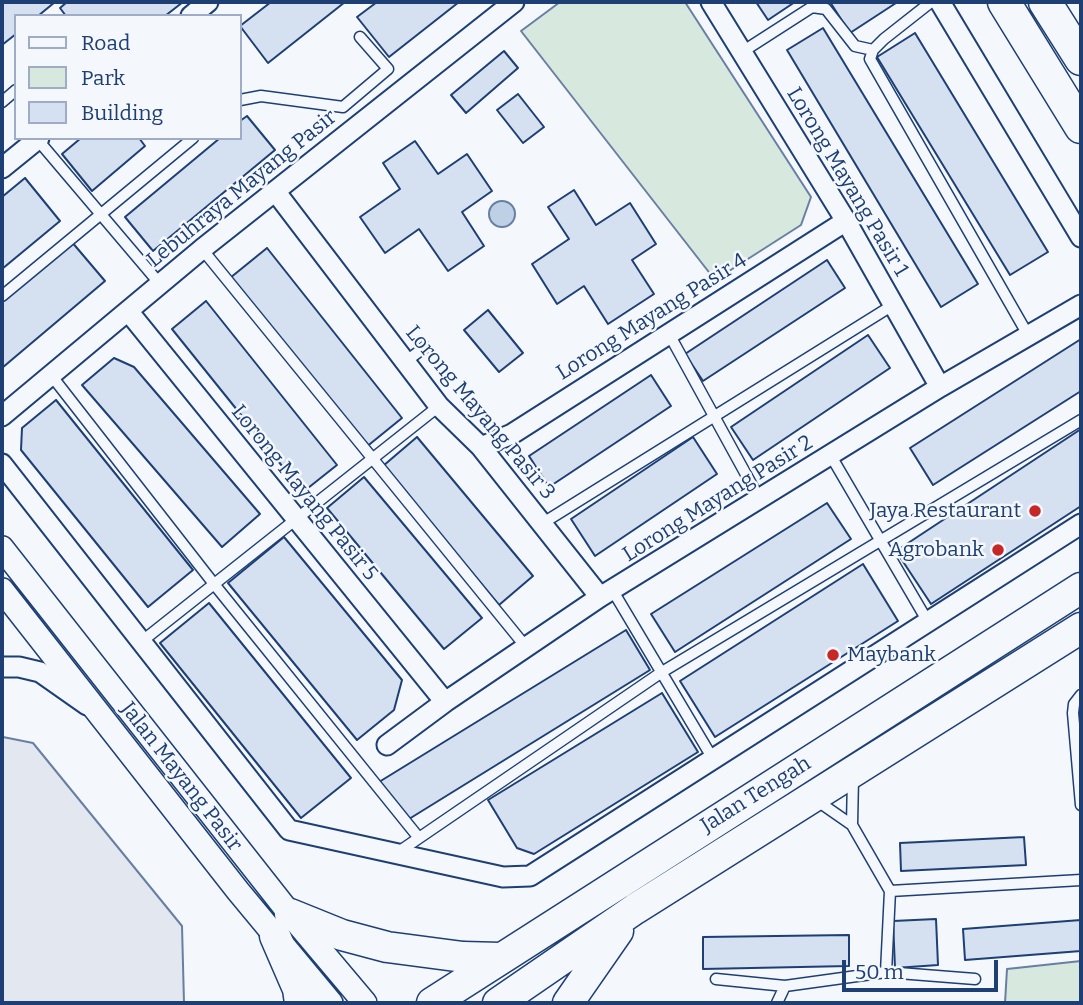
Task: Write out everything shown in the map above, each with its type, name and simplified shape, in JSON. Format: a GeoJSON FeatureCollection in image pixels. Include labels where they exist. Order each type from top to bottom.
{"type":"FeatureCollection","features":[{"type":"Feature","properties":{"kind":"highway"},"geometry":{"type":"LineString","coordinates":[[1004,2],[1081,127]]}},
{"type":"Feature","properties":{"kind":"highway"},"geometry":{"type":"LineString","coordinates":[[1045,2],[1081,59]]}},
{"type":"Feature","properties":{"kind":"main road","name":"Jalan Tengah"},"geometry":{"type":"LineString","coordinates":[[432,1003],[1081,588]]}},
{"type":"Feature","properties":{"kind":"main road","name":"Jalan Tengah"},"geometry":{"type":"LineString","coordinates":[[498,1003],[635,909],[814,799],[1081,628]]}},
{"type":"Feature","properties":{"kind":"main road"},"geometry":{"type":"LineString","coordinates":[[568,1003],[598,956],[635,909]]}},
{"type":"Feature","properties":{"kind":"main road"},"geometry":{"type":"LineString","coordinates":[[300,1003],[283,925],[342,935],[387,947],[463,957],[500,958]]}},
{"type":"Feature","properties":{"kind":"street"},"geometry":{"type":"LineString","coordinates":[[193,14],[208,2]]}},
{"type":"Feature","properties":{"kind":"street","name":"Lebuhraya Mayang Pasir"},"geometry":{"type":"LineString","coordinates":[[2,416],[275,191],[399,102],[514,2]]}},
{"type":"Feature","properties":{"kind":"street","name":"Lorong Mayang Pasir 1"},"geometry":{"type":"LineString","coordinates":[[711,2],[846,221],[940,387]]}},
{"type":"Feature","properties":{"kind":"street"},"geometry":{"type":"LineString","coordinates":[[940,2],[1081,237]]}},
{"type":"Feature","properties":{"kind":"street"},"geometry":{"type":"LineString","coordinates":[[3,164],[37,140]]}},
{"type":"Feature","properties":{"kind":"street","name":"Lorong Mayang Pasir 3"},"geometry":{"type":"LineString","coordinates":[[275,191],[439,406],[481,447],[606,594]]}},
{"type":"Feature","properties":{"kind":"street","name":"Lorong Mayang Pasir 4"},"geometry":{"type":"LineString","coordinates":[[481,447],[512,433],[846,221]]}},
{"type":"Feature","properties":{"kind":"street","name":"Lorong Mayang Pasir 2"},"geometry":{"type":"LineString","coordinates":[[387,745],[445,702],[606,594],[940,387],[1081,305]]}},
{"type":"Feature","properties":{"kind":"street","name":"Lorong Mayang Pasir 5"},"geometry":{"type":"LineString","coordinates":[[128,311],[445,702]]}},
{"type":"Feature","properties":{"kind":"street"},"geometry":{"type":"LineString","coordinates":[[2,464],[289,830],[503,877],[530,876],[1081,524]]}},
{"type":"Feature","properties":{"kind":"street","name":"Jalan Mayang Pasir"},"geometry":{"type":"LineString","coordinates":[[2,548],[283,925],[331,1003]]}},
{"type":"Feature","properties":{"kind":"street","name":"Jalan Mayang Pasir"},"geometry":{"type":"LineString","coordinates":[[2,590],[94,710],[283,925],[365,1003]]}},
{"type":"Feature","properties":{"kind":"street"},"geometry":{"type":"LineString","coordinates":[[2,667],[19,667],[40,672],[94,710]]}},
{"type":"Feature","properties":{"kind":"lane"},"geometry":{"type":"LineString","coordinates":[[931,2],[873,50],[870,59],[1028,335]]}},
{"type":"Feature","properties":{"kind":"lane"},"geometry":{"type":"LineString","coordinates":[[742,52],[811,8],[826,9],[855,46],[873,50]]}},
{"type":"Feature","properties":{"kind":"lane"},"geometry":{"type":"LineString","coordinates":[[242,98],[261,96],[343,107],[388,69],[360,37]]}},
{"type":"Feature","properties":{"kind":"lane"},"geometry":{"type":"LineString","coordinates":[[39,140],[160,284]]}},
{"type":"Feature","properties":{"kind":"lane"},"geometry":{"type":"LineString","coordinates":[[2,296],[191,140]]}},
{"type":"Feature","properties":{"kind":"lane"},"geometry":{"type":"LineString","coordinates":[[202,249],[526,647]]}},
{"type":"Feature","properties":{"kind":"lane"},"geometry":{"type":"LineString","coordinates":[[543,523],[893,305]]}},
{"type":"Feature","properties":{"kind":"lane"},"geometry":{"type":"LineString","coordinates":[[669,334],[761,500]]}},
{"type":"Feature","properties":{"kind":"lane"},"geometry":{"type":"LineString","coordinates":[[405,362],[425,347]]}},
{"type":"Feature","properties":{"kind":"lane"},"geometry":{"type":"LineString","coordinates":[[51,375],[214,584],[419,838]]}},
{"type":"Feature","properties":{"kind":"lane"},"geometry":{"type":"LineString","coordinates":[[141,642],[439,406]]}},
{"type":"Feature","properties":{"kind":"lane"},"geometry":{"type":"LineString","coordinates":[[394,855],[662,673],[1081,420]]}},
{"type":"Feature","properties":{"kind":"lane"},"geometry":{"type":"LineString","coordinates":[[831,456],[928,622]]}},
{"type":"Feature","properties":{"kind":"lane"},"geometry":{"type":"LineString","coordinates":[[606,594],[662,673],[713,759]]}},
{"type":"Feature","properties":{"kind":"lane"},"geometry":{"type":"LineString","coordinates":[[1081,695],[1074,704],[1073,713],[1080,764],[1081,805]]}},
{"type":"Feature","properties":{"kind":"lane"},"geometry":{"type":"LineString","coordinates":[[852,825],[853,774]]}},
{"type":"Feature","properties":{"kind":"lane"},"geometry":{"type":"LineString","coordinates":[[814,799],[852,825],[890,891],[886,972]]}},
{"type":"Feature","properties":{"kind":"lane"},"geometry":{"type":"LineString","coordinates":[[890,891],[1081,880]]}},
{"type":"Feature","properties":{"kind":"lane"},"geometry":{"type":"LineString","coordinates":[[716,979],[785,986],[886,972],[975,979]]}},
{"type":"Feature","properties":{"kind":"lane"},"geometry":{"type":"LineString","coordinates":[[776,1003],[785,986]]}},
{"type":"Feature","properties":{"kind":"green space"},"geometry":{"type":"Polygon","coordinates":[[[560,2],[685,2],[811,197],[801,225],[715,280],[521,31],[560,2]]]}},
{"type":"Feature","properties":{"kind":"green space"},"geometry":{"type":"Polygon","coordinates":[[[1081,961],[1081,1003],[1005,1003],[1007,969],[1081,961]]]}},
{"type":"Feature","properties":{"kind":"shaded area"},"geometry":{"type":"Polygon","coordinates":[[[3,737],[33,743],[182,926],[184,1003],[2,1003],[3,737]]]}},
{"type":"Feature","properties":{"kind":"water"},"geometry":{"type":"Polygon","coordinates":[[[502,201],[511,205],[515,214],[511,223],[502,227],[493,223],[489,214],[493,205],[502,201]]]}},
{"type":"Feature","properties":{"kind":"building"},"geometry":{"type":"Polygon","coordinates":[[[2,2],[55,2],[40,14],[14,14],[14,36],[2,45],[2,2]]]}},
{"type":"Feature","properties":{"kind":"building"},"geometry":{"type":"Polygon","coordinates":[[[67,2],[183,2],[168,14],[64,14],[60,8],[67,2]]]}},
{"type":"Feature","properties":{"kind":"building"},"geometry":{"type":"Polygon","coordinates":[[[271,2],[345,2],[268,63],[242,29],[242,24],[271,2]]]}},
{"type":"Feature","properties":{"kind":"building"},"geometry":{"type":"Polygon","coordinates":[[[377,2],[459,2],[389,57],[357,17],[377,2]]]}},
{"type":"Feature","properties":{"kind":"building"},"geometry":{"type":"Polygon","coordinates":[[[756,2],[795,2],[768,20],[756,2]]]}},
{"type":"Feature","properties":{"kind":"building"},"geometry":{"type":"Polygon","coordinates":[[[830,2],[895,2],[896,3],[850,33],[830,2]]]}},
{"type":"Feature","properties":{"kind":"building"},"geometry":{"type":"Polygon","coordinates":[[[823,28],[978,284],[941,307],[787,50],[823,28]]]}},
{"type":"Feature","properties":{"kind":"building"},"geometry":{"type":"Polygon","coordinates":[[[915,33],[1048,252],[1010,275],[877,57],[915,33]]]}},
{"type":"Feature","properties":{"kind":"building"},"geometry":{"type":"Polygon","coordinates":[[[504,51],[518,68],[466,113],[451,95],[504,51]]]}},
{"type":"Feature","properties":{"kind":"building"},"geometry":{"type":"Polygon","coordinates":[[[518,94],[544,127],[523,143],[497,110],[518,94]]]}},
{"type":"Feature","properties":{"kind":"building"},"geometry":{"type":"Polygon","coordinates":[[[247,116],[275,150],[153,251],[125,217],[218,140],[242,140],[242,120],[247,116]]]}},
{"type":"Feature","properties":{"kind":"building"},"geometry":{"type":"Polygon","coordinates":[[[79,140],[140,140],[145,146],[92,191],[62,154],[79,140]]]}},
{"type":"Feature","properties":{"kind":"building"},"geometry":{"type":"Polygon","coordinates":[[[415,141],[438,174],[467,154],[492,191],[462,212],[484,246],[448,271],[419,229],[385,253],[360,217],[400,189],[383,163],[415,141]]]}},
{"type":"Feature","properties":{"kind":"building"},"geometry":{"type":"Polygon","coordinates":[[[25,178],[60,221],[2,269],[2,197],[25,178]]]}},
{"type":"Feature","properties":{"kind":"building"},"geometry":{"type":"Polygon","coordinates":[[[574,190],[596,225],[630,203],[656,244],[632,260],[654,294],[608,324],[584,286],[557,304],[532,264],[569,239],[548,207],[574,190]]]}},
{"type":"Feature","properties":{"kind":"building"},"geometry":{"type":"Polygon","coordinates":[[[71,241],[105,281],[2,368],[2,299],[71,241]]]}},
{"type":"Feature","properties":{"kind":"building"},"geometry":{"type":"Polygon","coordinates":[[[267,248],[402,418],[365,448],[230,278],[267,248]]]}},
{"type":"Feature","properties":{"kind":"building"},"geometry":{"type":"Polygon","coordinates":[[[827,260],[845,288],[703,381],[685,354],[827,260]]]}},
{"type":"Feature","properties":{"kind":"building"},"geometry":{"type":"Polygon","coordinates":[[[206,301],[337,465],[303,492],[172,329],[206,301]]]}},
{"type":"Feature","properties":{"kind":"building"},"geometry":{"type":"Polygon","coordinates":[[[488,310],[523,353],[499,372],[464,330],[488,310]]]}},
{"type":"Feature","properties":{"kind":"building"},"geometry":{"type":"Polygon","coordinates":[[[868,335],[890,368],[753,460],[731,427],[868,335]]]}},
{"type":"Feature","properties":{"kind":"building"},"geometry":{"type":"Polygon","coordinates":[[[1081,339],[1081,391],[933,485],[910,448],[1081,339]]]}},
{"type":"Feature","properties":{"kind":"building"},"geometry":{"type":"Polygon","coordinates":[[[114,358],[134,367],[260,514],[222,547],[82,385],[114,358]]]}},
{"type":"Feature","properties":{"kind":"building"},"geometry":{"type":"Polygon","coordinates":[[[651,375],[671,406],[549,487],[529,456],[651,375]]]}},
{"type":"Feature","properties":{"kind":"building"},"geometry":{"type":"Polygon","coordinates":[[[56,400],[193,570],[148,607],[21,450],[22,428],[56,400]]]}},
{"type":"Feature","properties":{"kind":"building"},"geometry":{"type":"Polygon","coordinates":[[[1081,429],[1081,506],[931,604],[896,551],[1081,429]]]}},
{"type":"Feature","properties":{"kind":"building"},"geometry":{"type":"Polygon","coordinates":[[[417,437],[533,576],[499,605],[383,466],[417,437]]]}},
{"type":"Feature","properties":{"kind":"building"},"geometry":{"type":"Polygon","coordinates":[[[693,437],[717,474],[595,556],[571,519],[693,437]]]}},
{"type":"Feature","properties":{"kind":"building"},"geometry":{"type":"Polygon","coordinates":[[[364,477],[482,618],[444,649],[327,508],[364,477]]]}},
{"type":"Feature","properties":{"kind":"building"},"geometry":{"type":"Polygon","coordinates":[[[827,503],[851,539],[675,652],[651,614],[827,503]]]}},
{"type":"Feature","properties":{"kind":"building"},"geometry":{"type":"Polygon","coordinates":[[[284,537],[402,680],[394,710],[357,740],[228,583],[284,537]]]}},
{"type":"Feature","properties":{"kind":"building"},"geometry":{"type":"Polygon","coordinates":[[[863,564],[898,621],[715,737],[680,681],[863,564]]]}},
{"type":"Feature","properties":{"kind":"building"},"geometry":{"type":"Polygon","coordinates":[[[209,603],[351,778],[301,818],[160,643],[209,603]]]}},
{"type":"Feature","properties":{"kind":"building"},"geometry":{"type":"Polygon","coordinates":[[[626,630],[650,670],[409,819],[379,782],[626,630]]]}},
{"type":"Feature","properties":{"kind":"building"},"geometry":{"type":"Polygon","coordinates":[[[662,693],[698,752],[534,854],[517,848],[488,800],[662,693]]]}},
{"type":"Feature","properties":{"kind":"building"},"geometry":{"type":"Polygon","coordinates":[[[1024,837],[1026,865],[901,871],[900,843],[1024,837]]]}},
{"type":"Feature","properties":{"kind":"building"},"geometry":{"type":"Polygon","coordinates":[[[936,919],[938,965],[895,968],[893,921],[936,919]]]}},
{"type":"Feature","properties":{"kind":"building"},"geometry":{"type":"Polygon","coordinates":[[[1081,920],[1081,951],[965,960],[963,929],[1081,920]]]}},
{"type":"Feature","properties":{"kind":"building"},"geometry":{"type":"Polygon","coordinates":[[[849,935],[849,966],[703,969],[703,937],[849,935]]]}},
{"type":"Feature","properties":{"kind":"place","name":"Jaya Restaurant"},"geometry":{"type":"Point","coordinates":[1035,511]}},
{"type":"Feature","properties":{"kind":"place","name":"Agrobank"},"geometry":{"type":"Point","coordinates":[998,550]}},
{"type":"Feature","properties":{"kind":"place","name":"Maybank"},"geometry":{"type":"Point","coordinates":[833,655]}}]}
